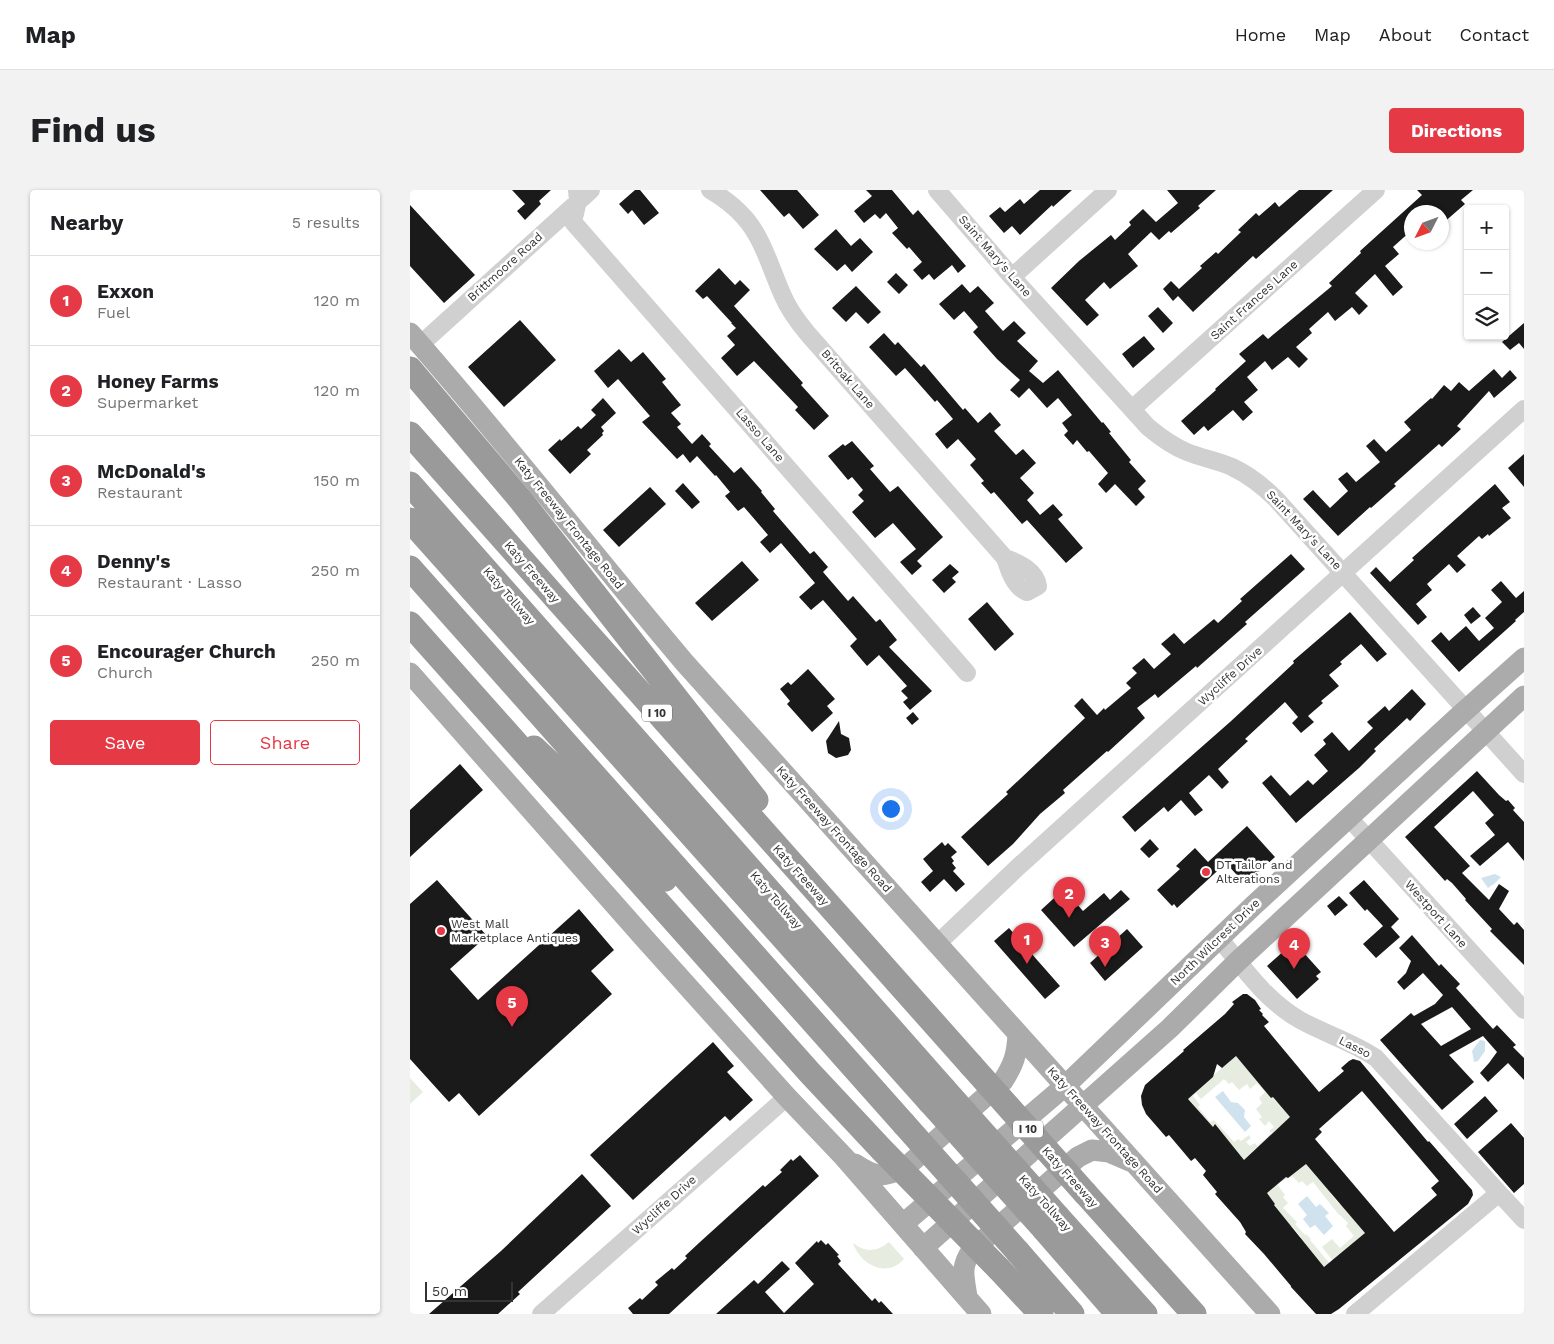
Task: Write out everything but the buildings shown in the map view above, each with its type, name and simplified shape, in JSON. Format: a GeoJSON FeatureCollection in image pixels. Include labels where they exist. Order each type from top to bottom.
{"type":"FeatureCollection","features":[{"type":"Feature","properties":{"kind":"highway"},"geometry":{"type":"LineString","coordinates":[[410,369],[520,499],[741,782],[806,856],[905,991]]}},
{"type":"Feature","properties":{"kind":"highway","name":"Katy Freeway"},"geometry":{"type":"LineString","coordinates":[[410,434],[1194,1314]]}},
{"type":"Feature","properties":{"kind":"highway","name":"Katy Tollway"},"geometry":{"type":"LineString","coordinates":[[410,484],[937,1095]]}},
{"type":"Feature","properties":{"kind":"highway","name":"Katy Tollway"},"geometry":{"type":"LineString","coordinates":[[410,520],[937,1095],[1051,1223],[1145,1314]]}},
{"type":"Feature","properties":{"kind":"highway"},"geometry":{"type":"LineString","coordinates":[[410,568],[1072,1314]]}},
{"type":"Feature","properties":{"kind":"highway"},"geometry":{"type":"LineString","coordinates":[[410,624],[810,1073],[1041,1314]]}},
{"type":"Feature","properties":{"kind":"highway"},"geometry":{"type":"LineString","coordinates":[[410,628],[609,819],[714,929],[825,1035]]}},
{"type":"Feature","properties":{"kind":"highway","name":"Katy Tollway"},"geometry":{"type":"LineString","coordinates":[[1051,1223],[1118,1314]]}},
{"type":"Feature","properties":{"kind":"main road","name":"Katy Freeway Frontage Road"},"geometry":{"type":"LineString","coordinates":[[415,339],[496,433],[684,662],[1270,1314]]}},
{"type":"Feature","properties":{"kind":"main road","name":"North Wilcrest Drive"},"geometry":{"type":"LineString","coordinates":[[903,1224],[1065,1086],[1219,938],[1524,658]]}},
{"type":"Feature","properties":{"kind":"main road"},"geometry":{"type":"LineString","coordinates":[[410,673],[528,809],[787,1097],[844,1156],[981,1314]]}},
{"type":"Feature","properties":{"kind":"main road"},"geometry":{"type":"LineString","coordinates":[[924,1248],[1170,1028],[1238,961],[1524,696]]}},
{"type":"Feature","properties":{"kind":"main road"},"geometry":{"type":"LineString","coordinates":[[844,1156],[871,1174],[890,1174],[906,1167],[1003,1081],[1013,1065],[1017,1052],[1018,1034]]}},
{"type":"Feature","properties":{"kind":"main road"},"geometry":{"type":"LineString","coordinates":[[967,1296],[964,1261],[972,1250],[1078,1157],[1092,1150],[1109,1152],[1135,1163]]}},
{"type":"Feature","properties":{"kind":"street","name":"Britoak Lane"},"geometry":{"type":"LineString","coordinates":[[710,190],[726,200],[744,217],[756,234],[783,296],[798,322],[1005,558]]}},
{"type":"Feature","properties":{"kind":"street","name":"Saint Mary's Lane"},"geometry":{"type":"LineString","coordinates":[[937,190],[1148,427],[1168,442],[1188,453],[1231,467],[1262,486],[1344,573],[1524,774]]}},
{"type":"Feature","properties":{"kind":"street"},"geometry":{"type":"LineString","coordinates":[[1012,276],[1108,190]]}},
{"type":"Feature","properties":{"kind":"street","name":"Saint Frances Lane"},"geometry":{"type":"LineString","coordinates":[[1132,409],[1376,190]]}},
{"type":"Feature","properties":{"kind":"street","name":"Brittmoore Road"},"geometry":{"type":"LineString","coordinates":[[415,339],[582,194]]}},
{"type":"Feature","properties":{"kind":"street","name":"Lasso Lane"},"geometry":{"type":"LineString","coordinates":[[582,194],[573,222],[967,672]]}},
{"type":"Feature","properties":{"kind":"street","name":"Wycliffe Drive"},"geometry":{"type":"LineString","coordinates":[[937,944],[1018,867],[1524,409]]}},
{"type":"Feature","properties":{"kind":"street","name":"Westport Lane"},"geometry":{"type":"LineString","coordinates":[[1349,818],[1524,1010]]}},
{"type":"Feature","properties":{"kind":"street","name":"Lasso"},"geometry":{"type":"LineString","coordinates":[[1219,938],[1264,992],[1300,1020],[1366,1051],[1376,1058],[1524,1220]]}},
{"type":"Feature","properties":{"kind":"street","name":"Wycliffe Drive"},"geometry":{"type":"LineString","coordinates":[[541,1314],[787,1097]]}},
{"type":"Feature","properties":{"kind":"street"},"geometry":{"type":"LineString","coordinates":[[1355,1314],[1499,1193]]}},
{"type":"Feature","properties":{"kind":"shaded area"},"geometry":{"type":"Polygon","coordinates":[[[1235,1052],[1271,1098],[1273,1097],[1276,1102],[1278,1101],[1289,1116],[1291,1115],[1246,1160],[1242,1160],[1241,1156],[1215,1125],[1213,1127],[1187,1097],[1192,1096],[1197,1089],[1229,1062],[1235,1052]],[[1224,1079],[1201,1099],[1196,1093],[1193,1096],[1200,1105],[1198,1107],[1210,1122],[1214,1120],[1234,1142],[1238,1139],[1241,1141],[1249,1135],[1251,1138],[1246,1142],[1250,1146],[1255,1143],[1257,1146],[1272,1133],[1269,1131],[1274,1127],[1269,1121],[1265,1126],[1259,1119],[1262,1117],[1256,1109],[1262,1103],[1259,1098],[1265,1092],[1257,1083],[1250,1089],[1247,1084],[1239,1090],[1232,1082],[1229,1084],[1224,1079]]]}},
{"type":"Feature","properties":{"kind":"shaded area"},"geometry":{"type":"Polygon","coordinates":[[[410,1078],[423,1092],[410,1104],[410,1078]]]}},
{"type":"Feature","properties":{"kind":"shaded area"},"geometry":{"type":"Polygon","coordinates":[[[1303,1163],[1308,1165],[1331,1191],[1330,1193],[1339,1204],[1341,1203],[1369,1237],[1327,1272],[1299,1239],[1301,1237],[1292,1226],[1273,1206],[1275,1204],[1267,1196],[1267,1192],[1303,1163]],[[1292,1176],[1277,1184],[1288,1203],[1283,1208],[1297,1222],[1295,1224],[1311,1239],[1331,1265],[1333,1261],[1322,1247],[1332,1239],[1340,1248],[1354,1236],[1346,1226],[1348,1223],[1339,1215],[1313,1182],[1307,1186],[1302,1181],[1299,1183],[1292,1176]]]}},
{"type":"Feature","properties":{"kind":"shaded area"},"geometry":{"type":"Polygon","coordinates":[[[889,1242],[904,1259],[897,1265],[889,1268],[882,1268],[867,1263],[856,1251],[853,1243],[866,1250],[871,1250],[880,1248],[889,1242]]]}},
{"type":"Feature","properties":{"kind":"water"},"geometry":{"type":"Polygon","coordinates":[[[1495,874],[1501,877],[1488,888],[1481,878],[1495,874]]]}},
{"type":"Feature","properties":{"kind":"water"},"geometry":{"type":"Polygon","coordinates":[[[1480,1040],[1485,1041],[1485,1051],[1478,1061],[1474,1062],[1472,1051],[1480,1040]]]}},
{"type":"Feature","properties":{"kind":"water"},"geometry":{"type":"Polygon","coordinates":[[[1223,1091],[1231,1102],[1238,1103],[1245,1110],[1244,1117],[1251,1126],[1245,1132],[1215,1097],[1223,1091]]]}},
{"type":"Feature","properties":{"kind":"water"},"geometry":{"type":"Polygon","coordinates":[[[1307,1196],[1316,1207],[1320,1204],[1329,1213],[1325,1216],[1333,1226],[1324,1235],[1315,1225],[1310,1228],[1303,1219],[1307,1215],[1298,1204],[1307,1196]]]}},
{"type":"Feature","properties":{"kind":"place","name":"DT Tailor and Alterations"},"geometry":{"type":"Point","coordinates":[1206,872]}},
{"type":"Feature","properties":{"kind":"place","name":"Honey Farms"},"geometry":{"type":"Point","coordinates":[1069,918]}},
{"type":"Feature","properties":{"kind":"place","name":"West Mall Marketplace Antiques"},"geometry":{"type":"Point","coordinates":[441,931]}},
{"type":"Feature","properties":{"kind":"place","name":"Exxon"},"geometry":{"type":"Point","coordinates":[1027,964]}},
{"type":"Feature","properties":{"kind":"place","name":"McDonald's"},"geometry":{"type":"Point","coordinates":[1105,967]}},
{"type":"Feature","properties":{"kind":"place","name":"Denny's"},"geometry":{"type":"Point","coordinates":[1294,969]}},
{"type":"Feature","properties":{"kind":"place","name":"Encourager Church"},"geometry":{"type":"Point","coordinates":[512,1027]}}]}
